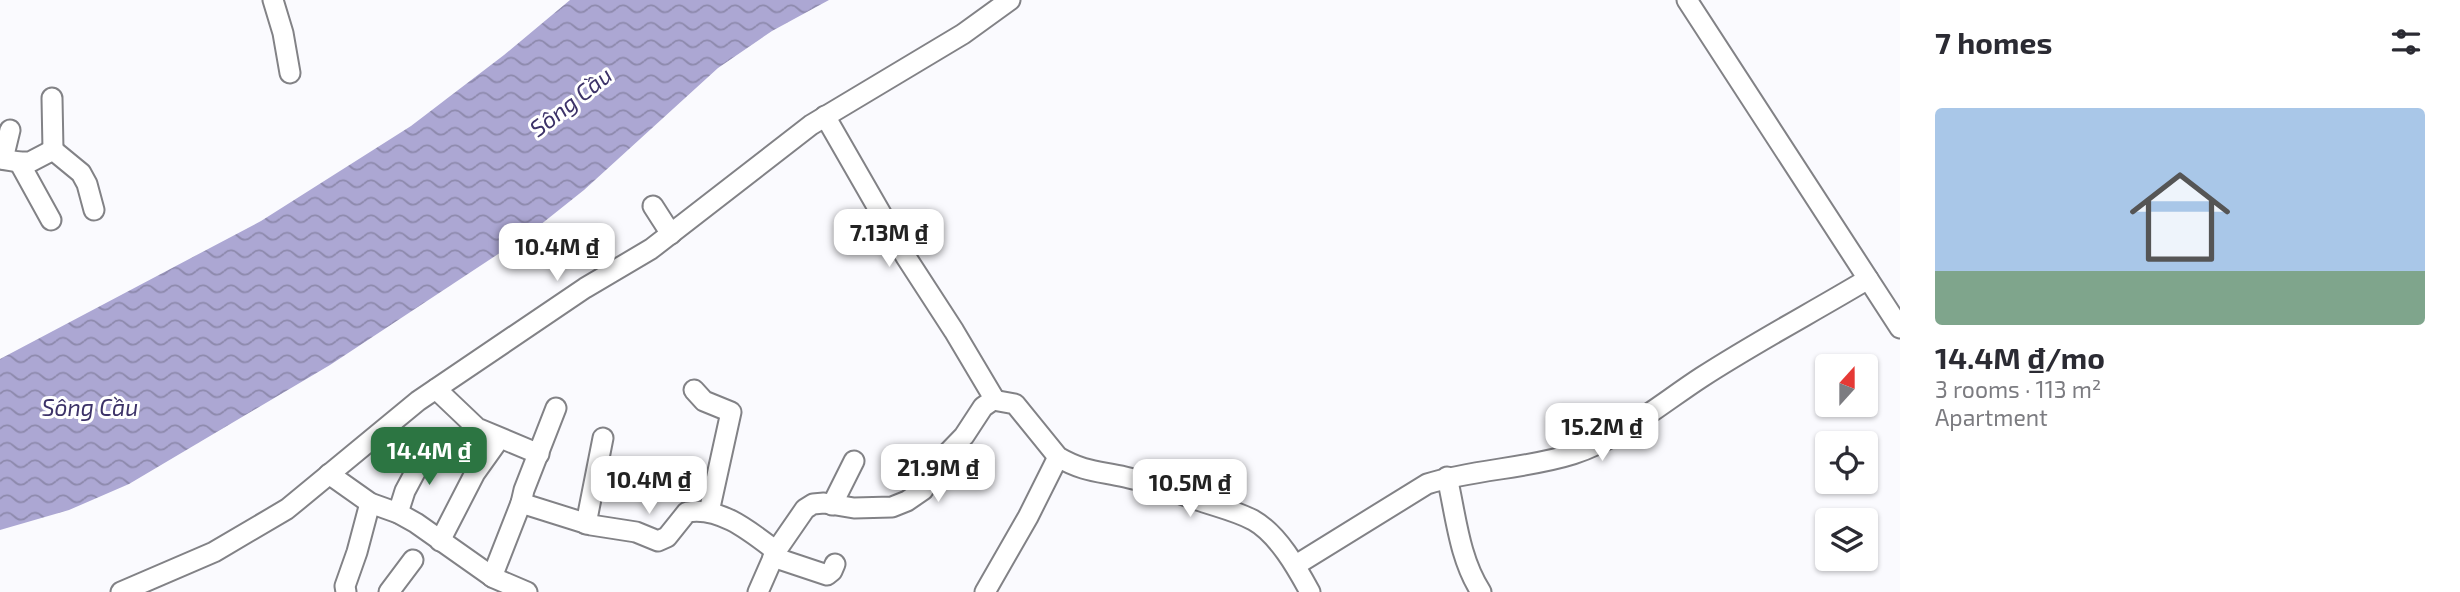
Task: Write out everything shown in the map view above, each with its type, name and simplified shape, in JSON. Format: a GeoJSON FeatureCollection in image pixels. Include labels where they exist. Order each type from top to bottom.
{"type":"FeatureCollection","features":[{"type":"Feature","properties":{"kind":"street"},"geometry":{"type":"LineString","coordinates":[[273,0],[283,33],[290,73]]}},
{"type":"Feature","properties":{"kind":"street"},"geometry":{"type":"LineString","coordinates":[[121,592],[225,546],[287,509],[400,415],[436,389],[585,288],[640,256],[825,116],[964,34],[1010,0]]}},
{"type":"Feature","properties":{"kind":"street"},"geometry":{"type":"LineString","coordinates":[[1687,0],[1900,328]]}},
{"type":"Feature","properties":{"kind":"street"},"geometry":{"type":"LineString","coordinates":[[52,98],[53,150],[80,173],[87,184],[94,210]]}},
{"type":"Feature","properties":{"kind":"street"},"geometry":{"type":"LineString","coordinates":[[825,116],[906,257],[995,400]]}},
{"type":"Feature","properties":{"kind":"street"},"geometry":{"type":"LineString","coordinates":[[10,130],[7,160],[51,220]]}},
{"type":"Feature","properties":{"kind":"street"},"geometry":{"type":"LineString","coordinates":[[7,160],[30,162],[53,150]]}},
{"type":"Feature","properties":{"kind":"street"},"geometry":{"type":"LineString","coordinates":[[653,206],[671,234]]}},
{"type":"Feature","properties":{"kind":"street"},"geometry":{"type":"LineString","coordinates":[[1296,565],[1427,484],[1575,453],[1621,431],[1703,377],[1868,279]]}},
{"type":"Feature","properties":{"kind":"street"},"geometry":{"type":"LineString","coordinates":[[436,389],[477,428],[539,454]]}},
{"type":"Feature","properties":{"kind":"street"},"geometry":{"type":"LineString","coordinates":[[694,390],[704,401],[731,412],[732,416],[709,512]]}},
{"type":"Feature","properties":{"kind":"street"},"geometry":{"type":"LineString","coordinates":[[758,592],[774,554],[805,509],[813,504],[892,508],[907,501],[923,490],[937,464],[969,429],[983,407],[995,400],[1015,404],[1062,460],[1092,472],[1124,476],[1165,488],[1256,522],[1296,565],[1310,592]]}},
{"type":"Feature","properties":{"kind":"street"},"geometry":{"type":"LineString","coordinates":[[492,577],[556,408]]}},
{"type":"Feature","properties":{"kind":"street"},"geometry":{"type":"LineString","coordinates":[[586,523],[603,438]]}},
{"type":"Feature","properties":{"kind":"street"},"geometry":{"type":"LineString","coordinates":[[440,541],[475,473],[495,445]]}},
{"type":"Feature","properties":{"kind":"street"},"geometry":{"type":"LineString","coordinates":[[398,513],[405,491],[428,448]]}},
{"type":"Feature","properties":{"kind":"street"},"geometry":{"type":"LineString","coordinates":[[985,592],[1062,460]]}},
{"type":"Feature","properties":{"kind":"street"},"geometry":{"type":"LineString","coordinates":[[832,505],[855,461]]}},
{"type":"Feature","properties":{"kind":"street"},"geometry":{"type":"LineString","coordinates":[[329,474],[370,503],[398,513],[492,577],[527,592]]}},
{"type":"Feature","properties":{"kind":"street"},"geometry":{"type":"LineString","coordinates":[[1447,478],[1462,548],[1471,576],[1481,592]]}},
{"type":"Feature","properties":{"kind":"street"},"geometry":{"type":"LineString","coordinates":[[346,592],[345,586],[370,503]]}},
{"type":"Feature","properties":{"kind":"street"},"geometry":{"type":"LineString","coordinates":[[521,503],[586,523],[636,532],[658,541],[667,537],[687,512],[698,510],[716,513],[751,533],[774,554],[827,575],[835,564]]}},
{"type":"Feature","properties":{"kind":"street"},"geometry":{"type":"LineString","coordinates":[[389,592],[413,560]]}},
{"type":"Feature","properties":{"kind":"water","name":"Sông Cầu"},"geometry":{"type":"Polygon","coordinates":[[[570,0],[829,0],[772,31],[718,68],[584,190],[530,233],[330,365],[129,484],[69,510],[0,530],[0,359],[261,221],[411,126],[504,55],[570,0]]]}}]}
